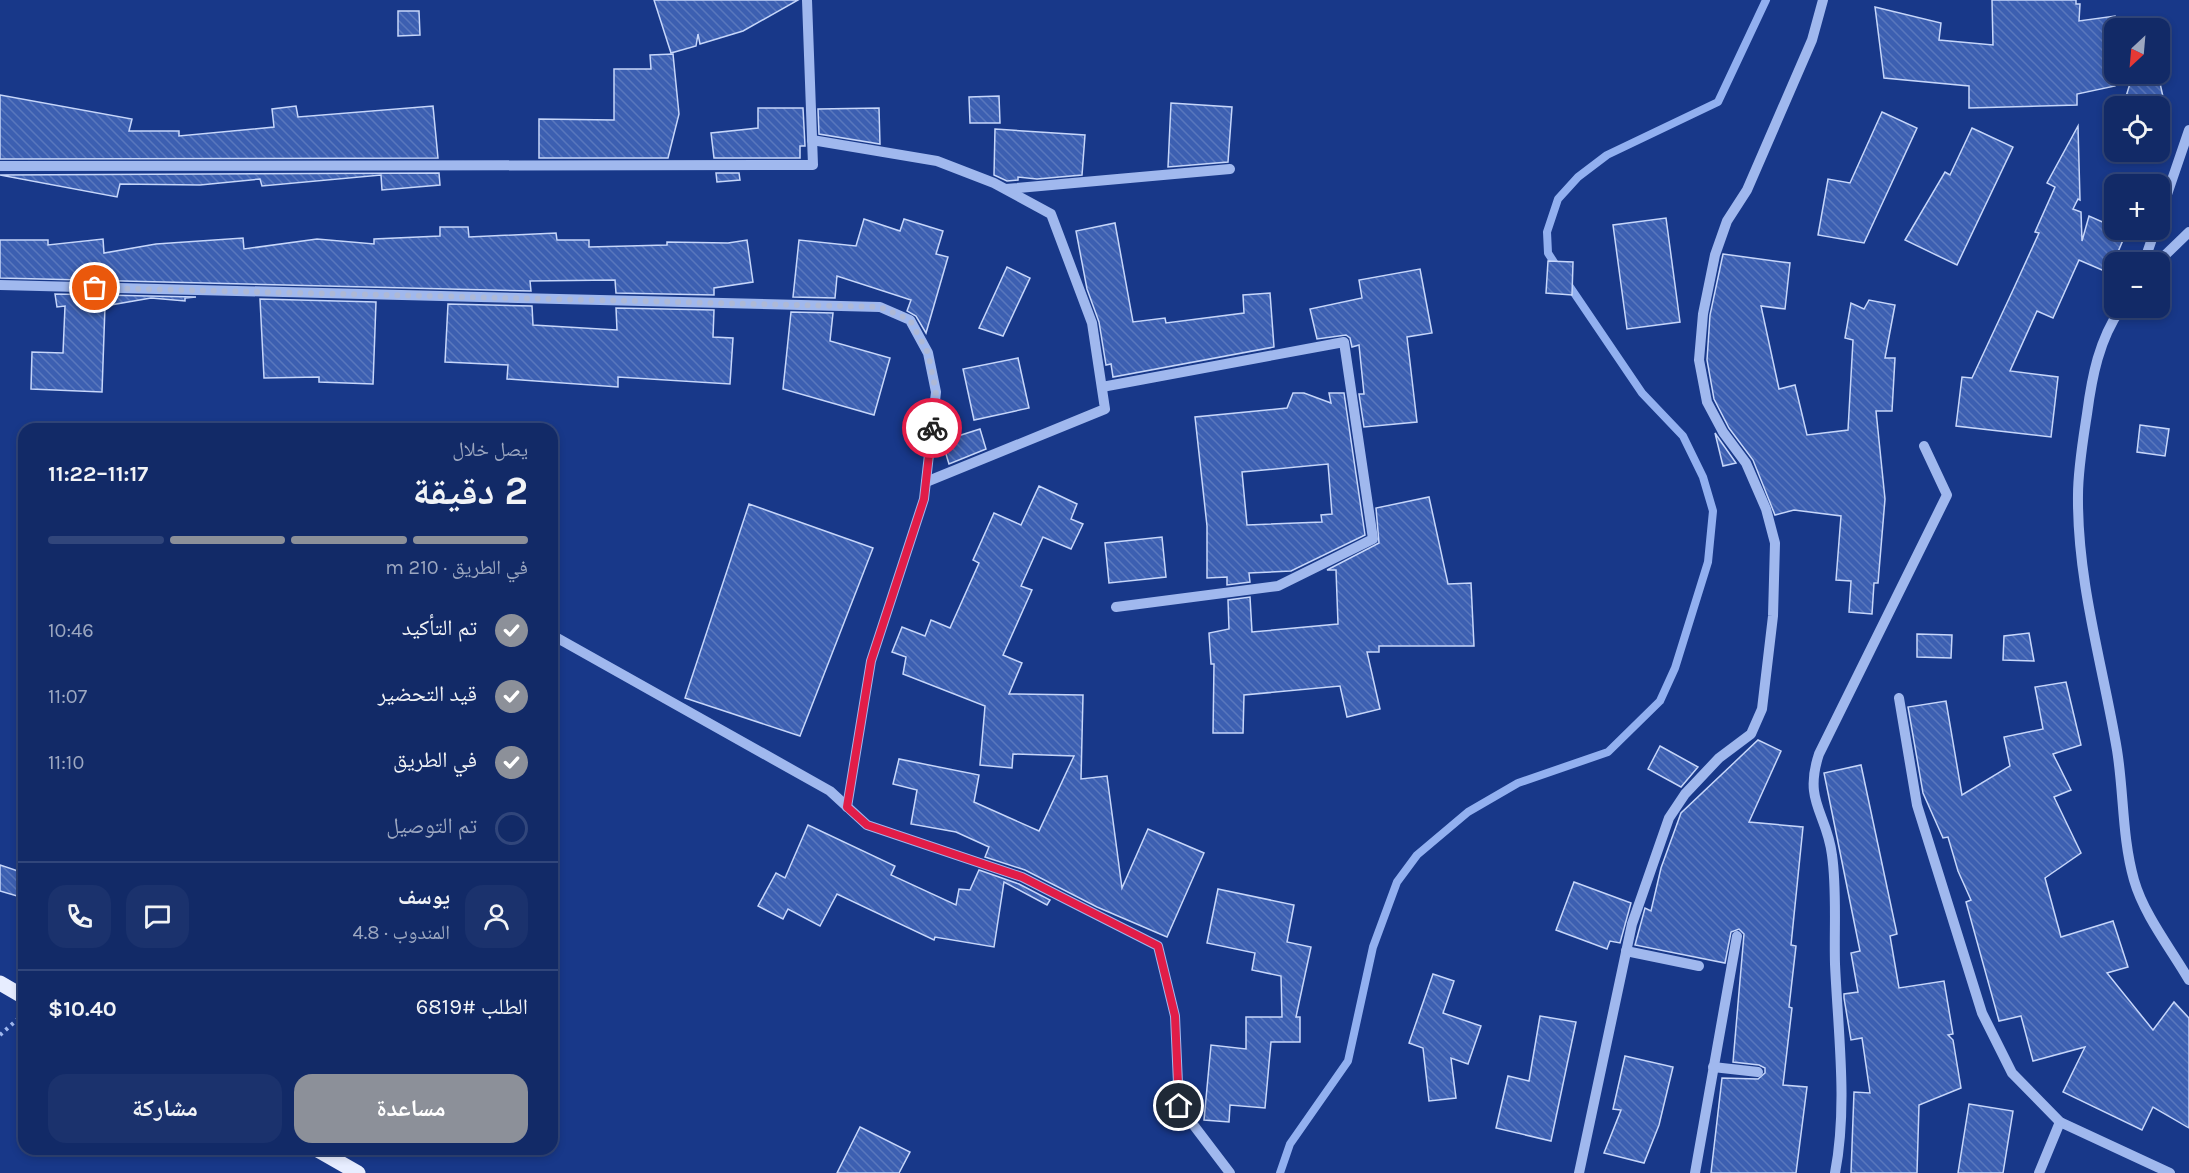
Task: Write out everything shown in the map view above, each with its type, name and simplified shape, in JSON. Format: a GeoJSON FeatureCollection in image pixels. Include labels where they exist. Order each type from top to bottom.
{"type":"FeatureCollection","features":[{"type":"Feature","properties":{"kind":"main road"},"geometry":{"type":"LineString","coordinates":[[0,983],[18,994]]}},
{"type":"Feature","properties":{"kind":"main road"},"geometry":{"type":"LineString","coordinates":[[326,1155],[358,1173]]}},
{"type":"Feature","properties":{"kind":"street"},"geometry":{"type":"LineString","coordinates":[[0,166],[813,165],[807,0]]}},
{"type":"Feature","properties":{"kind":"street"},"geometry":{"type":"LineString","coordinates":[[1579,1173],[1632,924],[1669,818],[1685,794],[1719,758],[1751,734],[1762,709],[1773,616],[1775,543],[1766,509],[1746,463],[1723,432],[1707,402],[1700,378],[1699,360],[1703,314],[1714,255],[1727,221],[1748,190],[1812,40],[1823,0]]}},
{"type":"Feature","properties":{"kind":"street"},"geometry":{"type":"LineString","coordinates":[[2170,186],[2189,130]]}},
{"type":"Feature","properties":{"kind":"street"},"geometry":{"type":"LineString","coordinates":[[812,140],[937,161],[1006,189],[1051,214],[1092,323],[1105,409],[926,482]]}},
{"type":"Feature","properties":{"kind":"street"},"geometry":{"type":"LineString","coordinates":[[1006,189],[1230,169]]}},
{"type":"Feature","properties":{"kind":"street"},"geometry":{"type":"LineString","coordinates":[[2168,252],[2189,232]]}},
{"type":"Feature","properties":{"kind":"street"},"geometry":{"type":"LineString","coordinates":[[0,285],[880,307],[910,320],[928,353],[936,392],[924,499],[871,661],[847,807]]}},
{"type":"Feature","properties":{"kind":"street"},"geometry":{"type":"LineString","coordinates":[[2114,318],[2093,370],[2090,392],[2078,495],[2084,571],[2094,645],[2118,754],[2127,850],[2135,883],[2189,980]]}},
{"type":"Feature","properties":{"kind":"street"},"geometry":{"type":"LineString","coordinates":[[1102,387],[1344,342],[1373,539],[1278,586],[1116,607]]}},
{"type":"Feature","properties":{"kind":"street"},"geometry":{"type":"LineString","coordinates":[[1835,1173],[1839,1153],[1840,1078],[1832,853],[1813,795],[1813,771],[1819,754],[1947,495],[1924,447]]}},
{"type":"Feature","properties":{"kind":"street"},"geometry":{"type":"LineString","coordinates":[[558,638],[830,791],[867,825],[1022,877],[1158,946],[1175,1016],[1179,1106],[1230,1173]]}},
{"type":"Feature","properties":{"kind":"street"},"geometry":{"type":"LineString","coordinates":[[1899,698],[1917,805],[1982,1013],[2012,1073],[2061,1122],[2170,1173]]}},
{"type":"Feature","properties":{"kind":"street"},"geometry":{"type":"LineString","coordinates":[[1695,1173],[1737,936]]}},
{"type":"Feature","properties":{"kind":"street"},"geometry":{"type":"LineString","coordinates":[[1626,951],[1699,966]]}},
{"type":"Feature","properties":{"kind":"street"},"geometry":{"type":"LineString","coordinates":[[1713,1067],[1758,1072]]}},
{"type":"Feature","properties":{"kind":"street"},"geometry":{"type":"LineString","coordinates":[[2039,1173],[2061,1122]]}},
{"type":"Feature","properties":{"kind":"path"},"geometry":{"type":"LineString","coordinates":[[0,1035],[18,1018]]}},
{"type":"Feature","properties":{"kind":"building"},"geometry":{"type":"Polygon","coordinates":[[[654,0],[798,0],[743,31],[700,44],[698,34],[696,46],[671,53],[654,0]]]}},
{"type":"Feature","properties":{"kind":"building"},"geometry":{"type":"Polygon","coordinates":[[[1992,0],[2076,0],[2076,4],[2080,4],[2079,21],[2115,16],[2115,18],[2104,18],[2104,84],[2115,84],[2115,86],[2077,94],[2077,105],[1969,108],[1969,86],[1884,78],[1875,7],[1941,23],[1939,40],[1993,45],[1992,0]]]}},
{"type":"Feature","properties":{"kind":"building"},"geometry":{"type":"Polygon","coordinates":[[[398,11],[419,11],[420,35],[398,36],[398,11]]]}},
{"type":"Feature","properties":{"kind":"building"},"geometry":{"type":"Polygon","coordinates":[[[673,54],[679,114],[668,158],[539,158],[539,119],[614,120],[614,69],[651,69],[650,55],[673,54]]]}},
{"type":"Feature","properties":{"kind":"building"},"geometry":{"type":"Polygon","coordinates":[[[2130,84],[2160,84],[2163,96],[2126,96],[2130,84]]]}},
{"type":"Feature","properties":{"kind":"building"},"geometry":{"type":"Polygon","coordinates":[[[0,95],[132,119],[129,131],[179,131],[179,136],[274,127],[272,109],[296,106],[298,117],[433,106],[438,158],[0,159],[0,95]]]}},
{"type":"Feature","properties":{"kind":"building"},"geometry":{"type":"Polygon","coordinates":[[[999,96],[1000,123],[970,123],[969,97],[999,96]]]}},
{"type":"Feature","properties":{"kind":"building"},"geometry":{"type":"Polygon","coordinates":[[[1171,103],[1232,107],[1228,162],[1168,167],[1171,103]]]}},
{"type":"Feature","properties":{"kind":"building"},"geometry":{"type":"Polygon","coordinates":[[[758,108],[803,108],[805,146],[800,146],[800,158],[714,158],[711,133],[758,128],[758,108]]]}},
{"type":"Feature","properties":{"kind":"building"},"geometry":{"type":"Polygon","coordinates":[[[879,108],[880,144],[819,134],[818,109],[879,108]]]}},
{"type":"Feature","properties":{"kind":"building"},"geometry":{"type":"Polygon","coordinates":[[[1882,112],[1917,128],[1864,243],[1818,235],[1828,179],[1850,183],[1882,112]]]}},
{"type":"Feature","properties":{"kind":"building"},"geometry":{"type":"Polygon","coordinates":[[[2078,126],[2080,200],[2078,199],[2073,209],[2081,212],[2082,241],[2089,216],[2104,223],[2104,240],[2123,240],[2118,252],[2104,252],[2104,271],[2079,260],[2053,318],[2037,311],[2010,371],[2058,377],[2051,437],[1956,426],[1962,377],[1972,378],[2039,233],[2035,232],[2055,187],[2047,183],[2078,126]]]}},
{"type":"Feature","properties":{"kind":"building"},"geometry":{"type":"Polygon","coordinates":[[[1972,128],[2013,147],[1957,265],[1905,240],[1945,172],[1950,175],[1972,128]]]}},
{"type":"Feature","properties":{"kind":"building"},"geometry":{"type":"Polygon","coordinates":[[[995,129],[1085,135],[1082,175],[1037,179],[1018,177],[1018,180],[1007,181],[994,175],[995,129]]]}},
{"type":"Feature","properties":{"kind":"building"},"geometry":{"type":"Polygon","coordinates":[[[439,173],[440,185],[382,190],[381,175],[262,186],[260,179],[200,185],[120,184],[117,197],[0,175],[439,173]]]}},
{"type":"Feature","properties":{"kind":"building"},"geometry":{"type":"Polygon","coordinates":[[[716,173],[739,173],[740,180],[717,182],[716,173]]]}},
{"type":"Feature","properties":{"kind":"building"},"geometry":{"type":"Polygon","coordinates":[[[1666,218],[1680,322],[1627,329],[1613,225],[1666,218]]]}},
{"type":"Feature","properties":{"kind":"building"},"geometry":{"type":"Polygon","coordinates":[[[864,219],[900,231],[904,219],[943,231],[936,254],[948,257],[926,333],[916,316],[907,311],[911,300],[837,276],[835,298],[793,297],[799,240],[856,246],[864,219]]]}},
{"type":"Feature","properties":{"kind":"building"},"geometry":{"type":"Polygon","coordinates":[[[1115,223],[1133,322],[1165,318],[1166,323],[1244,313],[1243,295],[1270,293],[1274,347],[1113,377],[1111,364],[1106,365],[1099,322],[1087,289],[1076,231],[1115,223]]]}},
{"type":"Feature","properties":{"kind":"building"},"geometry":{"type":"Polygon","coordinates":[[[440,227],[468,227],[469,237],[556,233],[557,240],[589,240],[589,247],[667,245],[667,242],[728,243],[747,240],[753,282],[714,288],[714,295],[616,293],[615,280],[530,281],[531,291],[0,278],[0,240],[48,240],[48,245],[103,239],[104,253],[156,244],[243,238],[244,249],[317,239],[374,244],[374,239],[440,236],[440,227]]]}},
{"type":"Feature","properties":{"kind":"building"},"geometry":{"type":"Polygon","coordinates":[[[1723,254],[1790,263],[1785,309],[1761,306],[1779,389],[1795,385],[1807,435],[1848,430],[1853,340],[1845,338],[1851,303],[1864,309],[1869,300],[1895,305],[1885,358],[1895,358],[1892,411],[1876,411],[1885,499],[1878,583],[1874,583],[1872,614],[1849,612],[1851,581],[1836,580],[1841,516],[1794,510],[1775,515],[1753,460],[1729,428],[1714,399],[1707,360],[1710,315],[1723,254]]]}},
{"type":"Feature","properties":{"kind":"building"},"geometry":{"type":"Polygon","coordinates":[[[1548,261],[1573,262],[1572,295],[1546,293],[1548,261]]]}},
{"type":"Feature","properties":{"kind":"building"},"geometry":{"type":"Polygon","coordinates":[[[1007,267],[1030,278],[1003,336],[979,328],[1007,267]]]}},
{"type":"Feature","properties":{"kind":"building"},"geometry":{"type":"Polygon","coordinates":[[[1420,269],[1432,333],[1407,337],[1417,422],[1364,427],[1359,394],[1364,394],[1359,345],[1352,347],[1350,338],[1346,335],[1317,339],[1310,309],[1362,298],[1359,280],[1420,269]]]}},
{"type":"Feature","properties":{"kind":"building"},"geometry":{"type":"Polygon","coordinates":[[[55,294],[196,297],[185,298],[185,301],[151,298],[105,306],[102,392],[31,389],[32,352],[63,353],[65,306],[57,307],[55,294]]]}},
{"type":"Feature","properties":{"kind":"building"},"geometry":{"type":"Polygon","coordinates":[[[260,299],[376,302],[373,384],[319,382],[319,377],[264,378],[260,299]]]}},
{"type":"Feature","properties":{"kind":"building"},"geometry":{"type":"Polygon","coordinates":[[[448,304],[532,306],[533,325],[617,330],[616,308],[714,310],[713,337],[733,338],[730,384],[618,377],[618,387],[507,379],[508,365],[445,362],[448,304]]]}},
{"type":"Feature","properties":{"kind":"building"},"geometry":{"type":"Polygon","coordinates":[[[791,312],[833,313],[830,341],[890,358],[874,415],[783,389],[791,312]]]}},
{"type":"Feature","properties":{"kind":"building"},"geometry":{"type":"Polygon","coordinates":[[[1018,358],[1029,408],[974,420],[963,369],[1018,358]]]}},
{"type":"Feature","properties":{"kind":"building"},"geometry":{"type":"Polygon","coordinates":[[[1293,393],[1304,393],[1331,403],[1329,393],[1344,393],[1365,535],[1291,571],[1249,573],[1250,582],[1227,585],[1227,577],[1207,578],[1207,526],[1195,417],[1287,408],[1293,393]],[[1328,464],[1242,472],[1247,525],[1322,522],[1321,515],[1332,514],[1328,464]]]}},
{"type":"Feature","properties":{"kind":"building"},"geometry":{"type":"Polygon","coordinates":[[[2140,425],[2169,429],[2165,456],[2137,452],[2140,425]]]}},
{"type":"Feature","properties":{"kind":"building"},"geometry":{"type":"Polygon","coordinates":[[[980,429],[986,449],[949,464],[942,441],[980,429]]]}},
{"type":"Feature","properties":{"kind":"building"},"geometry":{"type":"Polygon","coordinates":[[[1715,433],[1717,436],[1736,463],[1723,466],[1715,433]]]}},
{"type":"Feature","properties":{"kind":"building"},"geometry":{"type":"Polygon","coordinates":[[[1039,486],[1077,504],[1071,519],[1083,524],[1071,549],[1043,537],[1021,586],[1032,590],[1003,655],[1022,663],[1009,694],[1083,695],[1081,779],[1107,776],[1122,888],[1148,829],[1204,853],[1167,937],[1097,907],[1025,870],[985,857],[989,847],[956,832],[911,824],[917,790],[893,784],[899,759],[979,775],[974,802],[1039,831],[1074,756],[1013,754],[1012,768],[980,765],[985,706],[903,674],[906,657],[892,652],[902,627],[925,636],[931,620],[950,628],[979,563],[973,560],[994,513],[1021,525],[1039,486]]]}},
{"type":"Feature","properties":{"kind":"building"},"geometry":{"type":"Polygon","coordinates":[[[1429,497],[1448,584],[1471,583],[1474,646],[1379,646],[1379,652],[1367,652],[1380,709],[1347,717],[1340,686],[1244,695],[1243,733],[1213,733],[1214,664],[1211,664],[1209,633],[1229,629],[1228,600],[1250,597],[1252,632],[1338,624],[1336,570],[1327,570],[1379,543],[1376,508],[1429,497]]]}},
{"type":"Feature","properties":{"kind":"building"},"geometry":{"type":"Polygon","coordinates":[[[749,504],[873,548],[800,736],[685,698],[749,504]]]}},
{"type":"Feature","properties":{"kind":"building"},"geometry":{"type":"Polygon","coordinates":[[[1162,537],[1166,577],[1109,583],[1105,543],[1162,537]]]}},
{"type":"Feature","properties":{"kind":"building"},"geometry":{"type":"Polygon","coordinates":[[[2029,633],[2034,661],[2003,660],[2004,636],[2029,633]]]}},
{"type":"Feature","properties":{"kind":"building"},"geometry":{"type":"Polygon","coordinates":[[[1917,634],[1952,635],[1951,658],[1917,657],[1917,634]]]}},
{"type":"Feature","properties":{"kind":"building"},"geometry":{"type":"Polygon","coordinates":[[[2066,682],[2081,745],[2053,754],[2071,790],[2054,797],[2081,853],[2045,878],[2061,937],[2113,921],[2128,967],[2107,973],[2153,1030],[2174,1002],[2189,1018],[2189,1128],[2153,1107],[2142,1130],[2063,1092],[2085,1047],[2033,1061],[2021,1016],[1999,1021],[1966,902],[1971,900],[1958,871],[1948,837],[1943,838],[1923,793],[1908,707],[1946,701],[1962,795],[2010,766],[2004,737],[2043,729],[2035,687],[2066,682]]]}},
{"type":"Feature","properties":{"kind":"building"},"geometry":{"type":"Polygon","coordinates":[[[1758,740],[1781,751],[1749,822],[1803,827],[1791,945],[1796,946],[1789,1007],[1792,1008],[1783,1085],[1807,1087],[1796,1173],[1711,1173],[1722,1078],[1758,1079],[1765,1073],[1765,1068],[1759,1065],[1733,1062],[1744,934],[1739,929],[1731,932],[1725,963],[1635,945],[1645,908],[1651,911],[1661,868],[1681,813],[1758,740]]]}},
{"type":"Feature","properties":{"kind":"building"},"geometry":{"type":"Polygon","coordinates":[[[1660,746],[1698,767],[1681,787],[1648,769],[1660,746]]]}},
{"type":"Feature","properties":{"kind":"building"},"geometry":{"type":"Polygon","coordinates":[[[1861,765],[1897,934],[1890,936],[1899,988],[1944,981],[1953,1034],[1948,1035],[1953,1040],[1961,1088],[1919,1105],[1917,1173],[1851,1173],[1854,1092],[1870,1093],[1862,1038],[1851,1040],[1844,998],[1844,994],[1858,992],[1851,953],[1860,951],[1824,773],[1861,765]]]}},
{"type":"Feature","properties":{"kind":"building"},"geometry":{"type":"Polygon","coordinates":[[[808,825],[895,866],[891,875],[956,905],[959,889],[970,890],[979,870],[1019,884],[1050,900],[1047,905],[1004,882],[994,947],[935,937],[934,940],[837,894],[820,926],[788,909],[783,919],[758,906],[776,873],[785,878],[808,825]]]}},
{"type":"Feature","properties":{"kind":"building"},"geometry":{"type":"Polygon","coordinates":[[[0,865],[18,871],[18,896],[0,891],[0,865]]]}},
{"type":"Feature","properties":{"kind":"building"},"geometry":{"type":"Polygon","coordinates":[[[1574,882],[1631,903],[1620,943],[1610,941],[1607,949],[1556,930],[1574,882]]]}},
{"type":"Feature","properties":{"kind":"building"},"geometry":{"type":"Polygon","coordinates":[[[1218,889],[1294,905],[1287,942],[1311,947],[1296,1017],[1300,1017],[1300,1042],[1271,1042],[1265,1108],[1230,1105],[1229,1122],[1204,1120],[1211,1045],[1246,1049],[1246,1017],[1282,1017],[1281,976],[1252,970],[1255,953],[1207,943],[1218,889]]]}},
{"type":"Feature","properties":{"kind":"building"},"geometry":{"type":"Polygon","coordinates":[[[1433,974],[1454,981],[1443,1013],[1481,1026],[1468,1064],[1451,1058],[1456,1098],[1429,1101],[1423,1048],[1409,1043],[1433,974]]]}},
{"type":"Feature","properties":{"kind":"building"},"geometry":{"type":"Polygon","coordinates":[[[1540,1016],[1576,1022],[1551,1141],[1496,1128],[1508,1076],[1529,1081],[1540,1016]]]}},
{"type":"Feature","properties":{"kind":"building"},"geometry":{"type":"Polygon","coordinates":[[[1625,1056],[1673,1067],[1659,1125],[1644,1163],[1604,1153],[1621,1110],[1613,1109],[1625,1056]]]}},
{"type":"Feature","properties":{"kind":"building"},"geometry":{"type":"Polygon","coordinates":[[[1969,1104],[2013,1111],[2003,1173],[1958,1173],[1969,1104]]]}},
{"type":"Feature","properties":{"kind":"building"},"geometry":{"type":"Polygon","coordinates":[[[860,1127],[910,1152],[899,1173],[837,1173],[860,1127]]]}},
{"type":"Feature","properties":{"kind":"waterway"},"geometry":{"type":"LineString","coordinates":[[1559,270],[1548,253],[1547,232],[1558,199],[1578,177],[1607,155],[1718,102],[1766,0]]}},
{"type":"Feature","properties":{"kind":"waterway"},"geometry":{"type":"LineString","coordinates":[[1280,1173],[1290,1144],[1348,1061],[1373,947],[1397,882],[1417,855],[1468,812],[1518,783],[1608,752],[1660,701],[1675,668],[1708,562],[1713,511],[1703,477],[1683,436],[1642,393],[1566,281]]}},
{"type":"Feature","properties":{"kind":"way so far"},"geometry":{"type":"LineString","coordinates":[[95,288],[880,307],[910,320],[928,353],[936,392],[932,428]]}},
{"type":"Feature","properties":{"kind":"route"},"geometry":{"type":"LineString","coordinates":[[932,428],[924,499],[871,661],[847,807],[867,825],[1022,877],[1158,946],[1175,1016],[1179,1106]]}}]}
